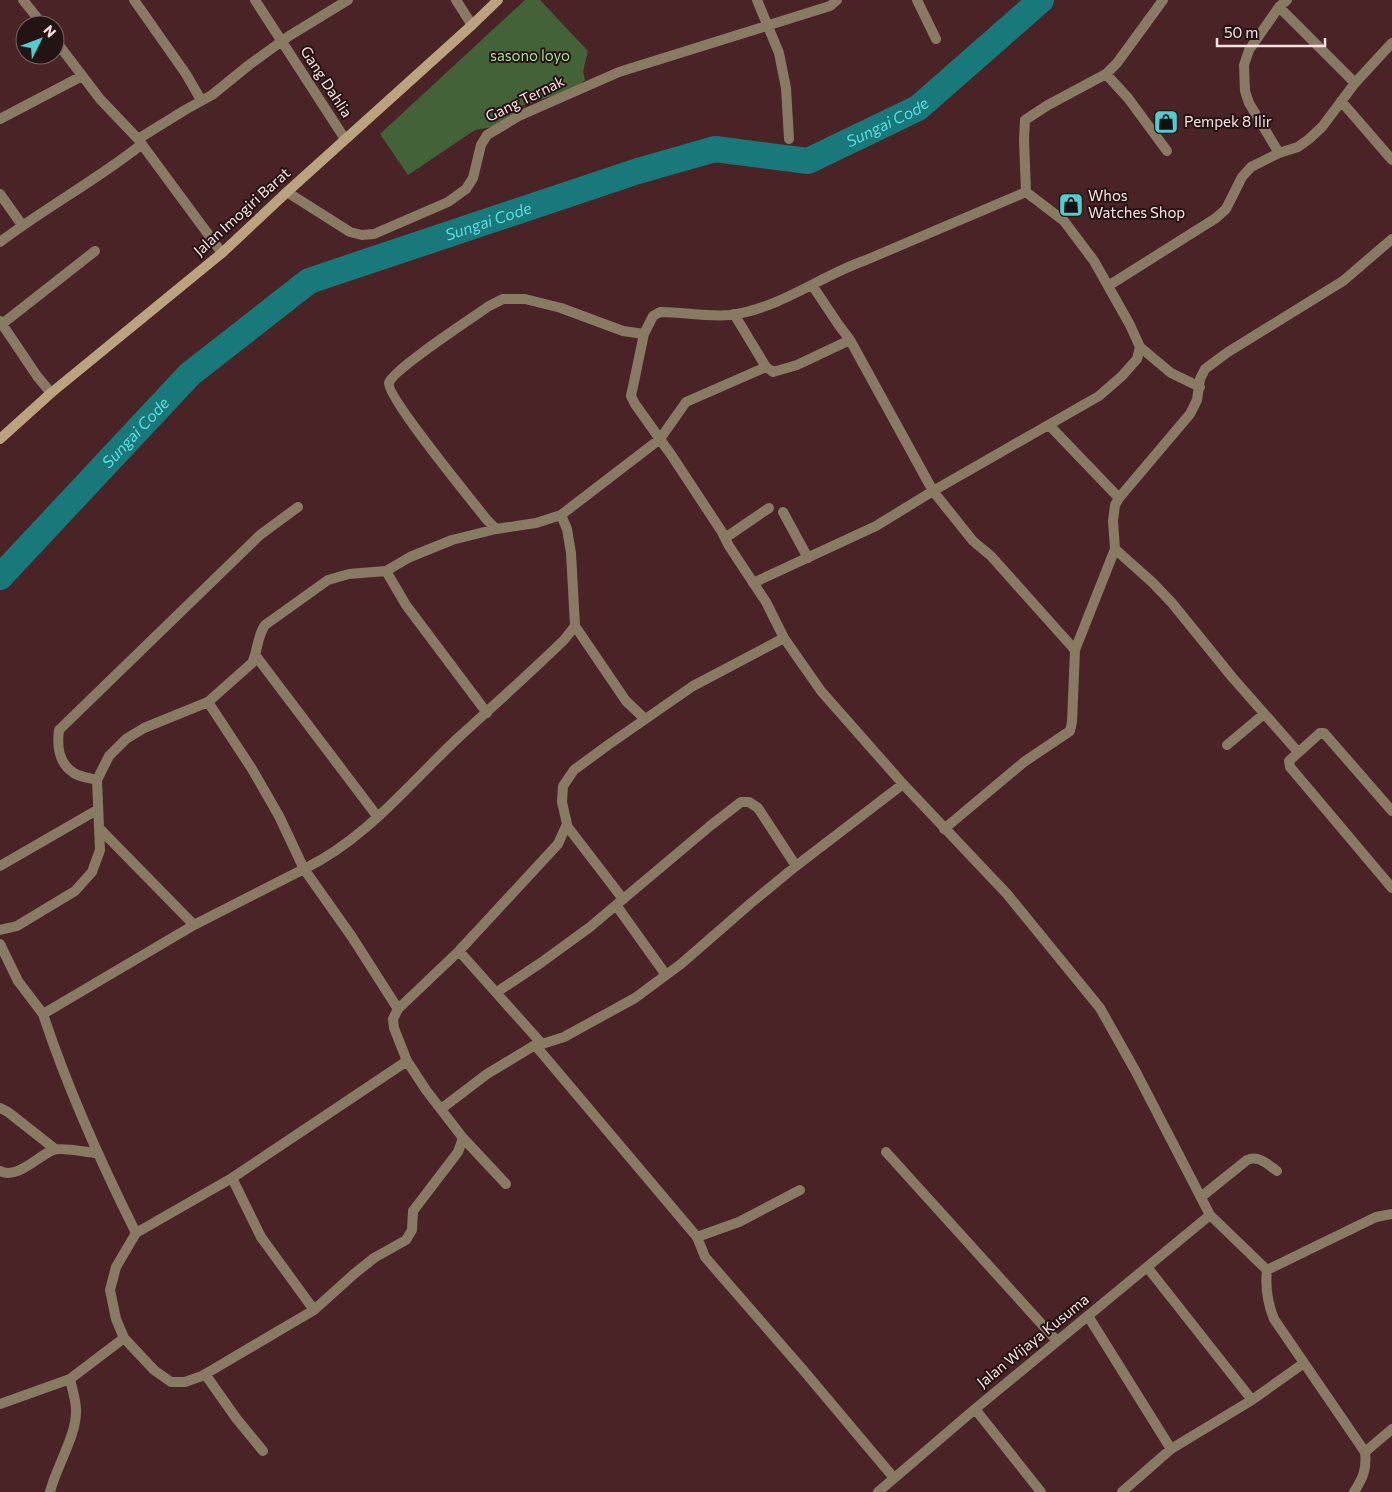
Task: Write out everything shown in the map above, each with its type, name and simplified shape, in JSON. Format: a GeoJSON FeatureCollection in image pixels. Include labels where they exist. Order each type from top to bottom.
{"type":"FeatureCollection","features":[{"type":"Feature","properties":{"kind":"main road","name":"Jalan Imogiri Barat"},"geometry":{"type":"LineString","coordinates":[[0,439],[51,393],[222,253],[498,0]]}},
{"type":"Feature","properties":{"kind":"street"},"geometry":{"type":"LineString","coordinates":[[23,0],[35,15]]}},
{"type":"Feature","properties":{"kind":"street"},"geometry":{"type":"LineString","coordinates":[[134,0],[186,74],[201,100]]}},
{"type":"Feature","properties":{"kind":"street","name":"Gang Dahlia"},"geometry":{"type":"LineString","coordinates":[[255,0],[345,139]]}},
{"type":"Feature","properties":{"kind":"street"},"geometry":{"type":"LineString","coordinates":[[0,242],[47,208],[115,166],[140,141],[201,100],[212,95],[249,65],[348,0]]}},
{"type":"Feature","properties":{"kind":"street"},"geometry":{"type":"LineString","coordinates":[[456,0],[472,25]]}},
{"type":"Feature","properties":{"kind":"street"},"geometry":{"type":"LineString","coordinates":[[757,0],[779,53],[786,88],[789,139]]}},
{"type":"Feature","properties":{"kind":"street","name":"Gang Ternak"},"geometry":{"type":"LineString","coordinates":[[287,192],[350,232],[362,235],[374,234],[448,202],[466,189],[473,178],[481,145],[487,135],[497,128],[619,72],[830,6],[837,0]]}},
{"type":"Feature","properties":{"kind":"street"},"geometry":{"type":"LineString","coordinates":[[917,0],[936,39]]}},
{"type":"Feature","properties":{"kind":"street"},"geometry":{"type":"LineString","coordinates":[[1026,192],[1025,120],[1048,105],[1106,74],[1118,63],[1164,0]]}},
{"type":"Feature","properties":{"kind":"street"},"geometry":{"type":"LineString","coordinates":[[1279,153],[1249,104],[1245,91],[1244,65],[1249,50],[1283,4],[1355,83]]}},
{"type":"Feature","properties":{"kind":"street"},"geometry":{"type":"LineString","coordinates":[[1108,286],[1216,218],[1226,209],[1242,177],[1251,167],[1279,153],[1298,147],[1309,139],[1322,127],[1355,83],[1392,43]]}},
{"type":"Feature","properties":{"kind":"street"},"geometry":{"type":"LineString","coordinates":[[65,53],[100,99],[140,141],[222,253]]}},
{"type":"Feature","properties":{"kind":"street"},"geometry":{"type":"LineString","coordinates":[[1106,74],[1128,98],[1168,151]]}},
{"type":"Feature","properties":{"kind":"street"},"geometry":{"type":"LineString","coordinates":[[0,119],[82,76]]}},
{"type":"Feature","properties":{"kind":"street"},"geometry":{"type":"LineString","coordinates":[[1341,101],[1392,160]]}},
{"type":"Feature","properties":{"kind":"street"},"geometry":{"type":"LineString","coordinates":[[1026,192],[844,268],[763,307],[734,314],[660,312],[653,316],[644,334],[632,396],[640,413],[660,439],[766,602],[784,638],[821,690],[944,829],[1007,894],[1100,1008],[1136,1072],[1210,1216],[1267,1270]]}},
{"type":"Feature","properties":{"kind":"street"},"geometry":{"type":"LineString","coordinates":[[1026,192],[1064,221],[1094,261],[1130,325],[1140,347],[1171,373],[1200,387]]}},
{"type":"Feature","properties":{"kind":"street"},"geometry":{"type":"LineString","coordinates":[[0,194],[22,225]]}},
{"type":"Feature","properties":{"kind":"street"},"geometry":{"type":"LineString","coordinates":[[944,829],[1024,762],[1070,731],[1072,722],[1074,650],[1115,549],[1113,521],[1115,505],[1190,414],[1197,400],[1200,379],[1205,370],[1213,362],[1343,281],[1392,239]]}},
{"type":"Feature","properties":{"kind":"street"},"geometry":{"type":"LineString","coordinates":[[51,393],[37,376],[1,323],[96,251]]}},
{"type":"Feature","properties":{"kind":"street"},"geometry":{"type":"LineString","coordinates":[[812,284],[850,340],[933,491],[973,541],[991,556],[1074,650]]}},
{"type":"Feature","properties":{"kind":"street"},"geometry":{"type":"LineString","coordinates":[[496,529],[433,452],[406,414],[390,389],[389,384],[392,377],[414,359],[489,306],[503,299],[526,299],[561,308],[624,331],[644,334]]}},
{"type":"Feature","properties":{"kind":"street"},"geometry":{"type":"LineString","coordinates":[[734,314],[766,368],[773,372],[797,365],[850,340]]}},
{"type":"Feature","properties":{"kind":"street"},"geometry":{"type":"LineString","coordinates":[[753,583],[876,526],[933,491],[1099,396],[1122,376],[1137,359],[1140,347]]}},
{"type":"Feature","properties":{"kind":"street"},"geometry":{"type":"LineString","coordinates":[[0,930],[17,926],[75,891],[92,872],[100,850],[97,780],[109,756],[126,739],[144,728],[208,702],[249,667],[256,656],[259,636],[265,625],[328,580],[349,574],[386,571],[410,557],[452,540],[496,529],[523,526],[561,515],[660,439],[686,402],[766,368]]}},
{"type":"Feature","properties":{"kind":"street"},"geometry":{"type":"LineString","coordinates":[[1049,425],[1119,498]]}},
{"type":"Feature","properties":{"kind":"street"},"geometry":{"type":"LineString","coordinates":[[97,780],[75,774],[63,764],[57,743],[59,730],[260,536],[298,506]]}},
{"type":"Feature","properties":{"kind":"street"},"geometry":{"type":"LineString","coordinates":[[725,538],[769,508]]}},
{"type":"Feature","properties":{"kind":"street"},"geometry":{"type":"LineString","coordinates":[[783,512],[808,558]]}},
{"type":"Feature","properties":{"kind":"street"},"geometry":{"type":"LineString","coordinates":[[561,515],[567,529],[571,552],[576,626],[626,701],[645,719]]}},
{"type":"Feature","properties":{"kind":"street"},"geometry":{"type":"LineString","coordinates":[[1115,549],[1172,603],[1298,752]]}},
{"type":"Feature","properties":{"kind":"street"},"geometry":{"type":"LineString","coordinates":[[386,571],[412,613],[487,713]]}},
{"type":"Feature","properties":{"kind":"street"},"geometry":{"type":"LineString","coordinates":[[42,1014],[194,925],[304,869],[344,846],[564,640],[576,626]]}},
{"type":"Feature","properties":{"kind":"street"},"geometry":{"type":"LineString","coordinates":[[506,1184],[463,1138],[407,1060],[394,1028],[393,1019],[398,1009],[459,951],[558,844],[568,824],[562,802],[563,786],[574,770],[693,686],[784,638]]}},
{"type":"Feature","properties":{"kind":"street"},"geometry":{"type":"LineString","coordinates":[[256,656],[377,816]]}},
{"type":"Feature","properties":{"kind":"street"},"geometry":{"type":"LineString","coordinates":[[208,702],[257,777],[279,816],[304,869],[357,944],[398,1009]]}},
{"type":"Feature","properties":{"kind":"street"},"geometry":{"type":"LineString","coordinates":[[1227,745],[1264,714]]}},
{"type":"Feature","properties":{"kind":"street"},"geometry":{"type":"LineString","coordinates":[[1392,811],[1327,734],[1320,733],[1289,761],[1290,767],[1392,888]]}},
{"type":"Feature","properties":{"kind":"street"},"geometry":{"type":"LineString","coordinates":[[441,1109],[488,1074],[538,1044],[564,1037],[635,998],[681,964],[796,866],[903,784]]}},
{"type":"Feature","properties":{"kind":"street"},"geometry":{"type":"LineString","coordinates":[[497,992],[590,928],[741,802],[749,802],[758,808],[796,866]]}},
{"type":"Feature","properties":{"kind":"street"},"geometry":{"type":"LineString","coordinates":[[0,866],[97,810]]}},
{"type":"Feature","properties":{"kind":"street"},"geometry":{"type":"LineString","coordinates":[[566,826],[620,902],[666,975]]}},
{"type":"Feature","properties":{"kind":"street"},"geometry":{"type":"LineString","coordinates":[[99,828],[194,925]]}},
{"type":"Feature","properties":{"kind":"street"},"geometry":{"type":"LineString","coordinates":[[0,944],[18,981],[42,1014],[60,1065],[96,1153],[136,1233]]}},
{"type":"Feature","properties":{"kind":"street"},"geometry":{"type":"LineString","coordinates":[[459,951],[497,992],[697,1237],[705,1257],[894,1478]]}},
{"type":"Feature","properties":{"kind":"street"},"geometry":{"type":"LineString","coordinates":[[407,1060],[232,1178],[136,1233],[116,1267],[110,1290],[116,1319],[124,1338],[154,1370],[171,1382],[185,1382],[205,1374],[314,1310],[368,1263],[406,1240],[412,1230],[413,1212],[458,1152],[463,1138]]}},
{"type":"Feature","properties":{"kind":"street"},"geometry":{"type":"LineString","coordinates":[[0,1108],[8,1112],[55,1149],[96,1153]]}},
{"type":"Feature","properties":{"kind":"street"},"geometry":{"type":"LineString","coordinates":[[0,1171],[17,1172],[55,1149]]}},
{"type":"Feature","properties":{"kind":"street"},"geometry":{"type":"LineString","coordinates":[[886,1152],[1057,1341]]}},
{"type":"Feature","properties":{"kind":"street"},"geometry":{"type":"LineString","coordinates":[[1201,1197],[1252,1158],[1260,1159],[1277,1171]]}},
{"type":"Feature","properties":{"kind":"street"},"geometry":{"type":"LineString","coordinates":[[232,1178],[261,1237],[314,1310]]}},
{"type":"Feature","properties":{"kind":"street"},"geometry":{"type":"LineString","coordinates":[[697,1237],[739,1222],[800,1190]]}},
{"type":"Feature","properties":{"kind":"street"},"geometry":{"type":"LineString","coordinates":[[1267,1270],[1376,1218],[1392,1214]]}},
{"type":"Feature","properties":{"kind":"street","name":"Jalan Wijaya Kusuma"},"geometry":{"type":"LineString","coordinates":[[878,1492],[975,1409],[1210,1216]]}},
{"type":"Feature","properties":{"kind":"street"},"geometry":{"type":"LineString","coordinates":[[1147,1267],[1252,1400]]}},
{"type":"Feature","properties":{"kind":"street"},"geometry":{"type":"LineString","coordinates":[[1267,1270],[1265,1289],[1268,1306],[1274,1319],[1365,1452],[1367,1464],[1354,1492]]}},
{"type":"Feature","properties":{"kind":"street"},"geometry":{"type":"LineString","coordinates":[[1088,1316],[1171,1449]]}},
{"type":"Feature","properties":{"kind":"street"},"geometry":{"type":"LineString","coordinates":[[0,1404],[70,1380],[124,1338]]}},
{"type":"Feature","properties":{"kind":"street"},"geometry":{"type":"LineString","coordinates":[[1122,1492],[1171,1449],[1252,1400],[1304,1363]]}},
{"type":"Feature","properties":{"kind":"street"},"geometry":{"type":"LineString","coordinates":[[205,1374],[236,1418],[263,1451]]}},
{"type":"Feature","properties":{"kind":"street"},"geometry":{"type":"LineString","coordinates":[[50,1492],[74,1427],[76,1410],[70,1380]]}},
{"type":"Feature","properties":{"kind":"street"},"geometry":{"type":"LineString","coordinates":[[975,1409],[1041,1492]]}},
{"type":"Feature","properties":{"kind":"street"},"geometry":{"type":"LineString","coordinates":[[1365,1452],[1392,1429]]}},
{"type":"Feature","properties":{"kind":"green space","name":"sasono loyo"},"geometry":{"type":"Polygon","coordinates":[[[525,0],[540,0],[588,51],[583,72],[585,80],[574,89],[515,108],[510,124],[475,130],[408,175],[380,134],[525,0]]]}},
{"type":"Feature","properties":{"kind":"waterway","name":"Sungai Code"},"geometry":{"type":"LineString","coordinates":[[0,577],[190,374],[309,281],[638,171],[715,149],[808,161],[918,108],[1041,0]]}},
{"type":"Feature","properties":{"kind":"place","name":"Pempek 8 Ilir"},"geometry":{"type":"Point","coordinates":[1166,122]}},
{"type":"Feature","properties":{"kind":"place","name":"Whos Watches Shop"},"geometry":{"type":"Point","coordinates":[1071,205]}}]}
